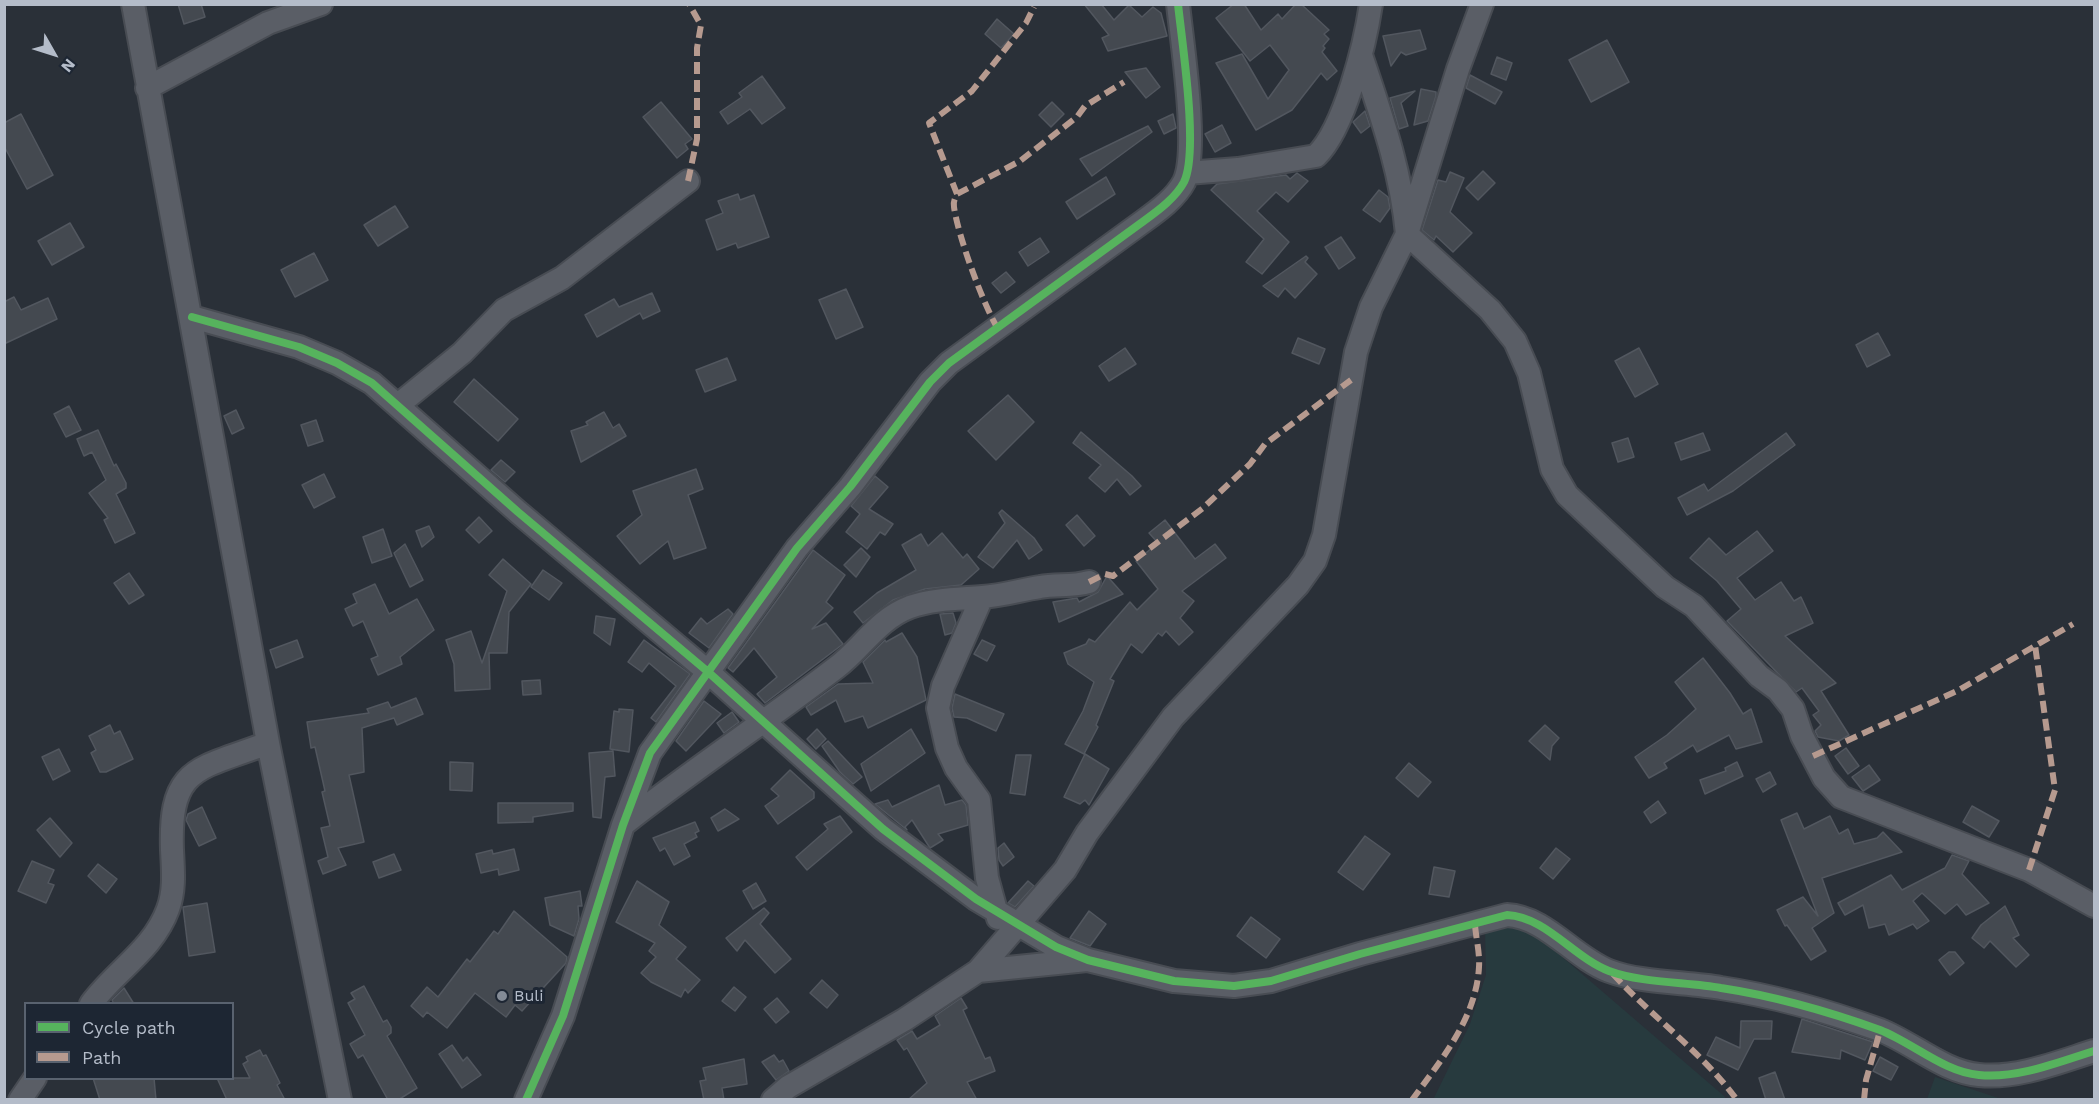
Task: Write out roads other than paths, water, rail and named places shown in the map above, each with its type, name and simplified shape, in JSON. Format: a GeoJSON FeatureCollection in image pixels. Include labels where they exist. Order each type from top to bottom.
{"type":"FeatureCollection","features":[{"type":"Feature","properties":{"kind":"street"},"geometry":{"type":"LineString","coordinates":[[133,4],[268,743],[340,1100]]}},
{"type":"Feature","properties":{"kind":"street"},"geometry":{"type":"LineString","coordinates":[[147,88],[268,23],[321,4]]}},
{"type":"Feature","properties":{"kind":"street"},"geometry":{"type":"LineString","coordinates":[[526,1100],[563,1016],[623,825],[650,753],[707,671],[797,548],[850,487],[930,382],[949,363],[1030,306],[1159,209],[1183,184],[1187,173],[1190,138],[1178,4]]}},
{"type":"Feature","properties":{"kind":"street"},"geometry":{"type":"LineString","coordinates":[[1187,173],[1238,169],[1316,156],[1332,135],[1362,58],[1371,4]]}},
{"type":"Feature","properties":{"kind":"street"},"geometry":{"type":"LineString","coordinates":[[773,1100],[788,1087],[904,1020],[978,971],[1065,870],[1087,833],[1173,717],[1244,640],[1277,609],[1315,561],[1324,535],[1356,352],[1371,307],[1407,234],[1458,69],[1482,4]]}},
{"type":"Feature","properties":{"kind":"street"},"geometry":{"type":"LineString","coordinates":[[1362,58],[1394,151],[1404,202],[1407,234],[1497,317],[1515,341],[1529,373],[1552,469],[1567,495],[1665,587],[1694,606],[1759,676],[1778,690],[1793,709],[1802,736],[1824,778],[1841,797],[2029,870],[2094,906]]}},
{"type":"Feature","properties":{"kind":"street"},"geometry":{"type":"LineString","coordinates":[[398,405],[462,353],[504,310],[562,278],[688,181]]}},
{"type":"Feature","properties":{"kind":"street"},"geometry":{"type":"LineString","coordinates":[[192,317],[299,347],[337,363],[372,383],[518,512],[707,671],[883,829],[994,909],[1056,947],[1088,960],[1174,981],[1234,986],[1271,981],[1360,954],[1507,915],[1524,916],[1591,962],[1611,972],[1723,988],[1796,1006],[1880,1030],[1918,1048],[1951,1068],[1978,1075],[2002,1075],[2094,1051]]}},
{"type":"Feature","properties":{"kind":"street"},"geometry":{"type":"LineString","coordinates":[[623,825],[670,788],[764,724],[853,655],[881,623],[909,608],[947,599],[982,597],[1040,587],[1074,587],[1089,582]]}},
{"type":"Feature","properties":{"kind":"street"},"geometry":{"type":"LineString","coordinates":[[982,597],[943,686],[938,708],[947,748],[956,768],[979,800],[987,878],[1001,936],[993,953]]}},
{"type":"Feature","properties":{"kind":"street"},"geometry":{"type":"LineString","coordinates":[[92,1002],[104,986],[159,931],[169,907],[173,884],[171,818],[174,801],[183,783],[198,770],[268,743]]}},
{"type":"Feature","properties":{"kind":"street"},"geometry":{"type":"LineString","coordinates":[[978,971],[1088,960]]}},
{"type":"Feature","properties":{"kind":"street"},"geometry":{"type":"LineString","coordinates":[[20,1100],[34,1080]]}},
{"type":"Feature","properties":{"kind":"place","name":"Buli"},"geometry":{"type":"Point","coordinates":[502,996]}}]}
